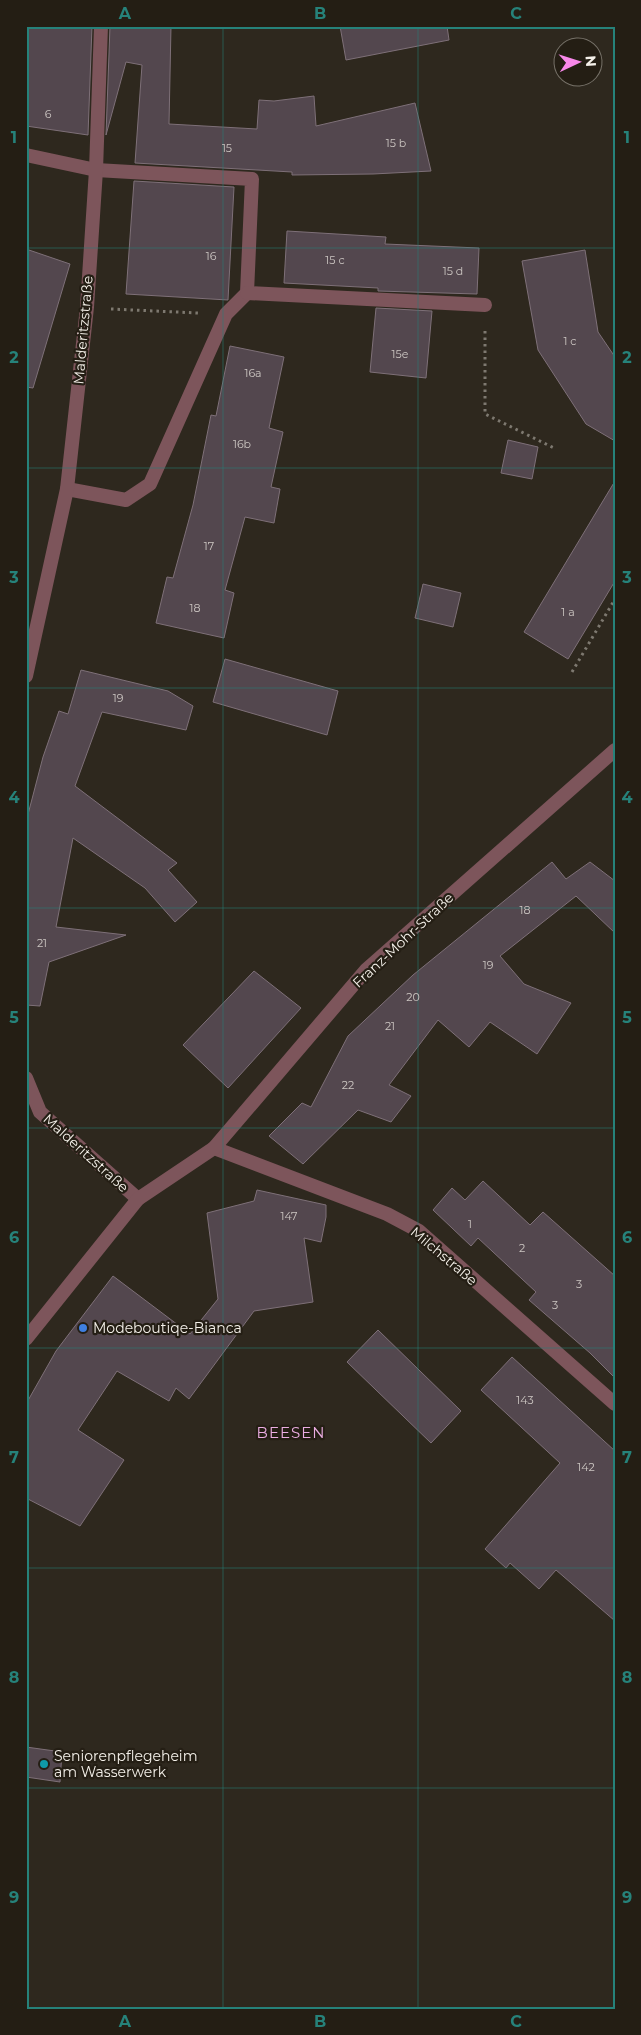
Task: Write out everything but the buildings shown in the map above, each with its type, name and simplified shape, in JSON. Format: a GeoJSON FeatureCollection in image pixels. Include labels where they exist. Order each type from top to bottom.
{"type":"FeatureCollection","features":[{"type":"Feature","properties":{"kind":"street","name":"Malderitzstraße"},"geometry":{"type":"LineString","coordinates":[[26,676],[67,489],[87,307],[96,170],[100,26]]}},
{"type":"Feature","properties":{"kind":"street"},"geometry":{"type":"LineString","coordinates":[[26,156],[96,170],[252,179],[247,293],[226,314],[150,484],[126,500],[67,489]]}},
{"type":"Feature","properties":{"kind":"street"},"geometry":{"type":"LineString","coordinates":[[247,293],[485,305]]}},
{"type":"Feature","properties":{"kind":"street","name":"Franz-Mohr-Straße"},"geometry":{"type":"LineString","coordinates":[[26,1339],[138,1199],[214,1148],[366,970],[615,750]]}},
{"type":"Feature","properties":{"kind":"street","name":"Malderitzstraße"},"geometry":{"type":"LineString","coordinates":[[26,1078],[40,1112],[138,1199]]}},
{"type":"Feature","properties":{"kind":"street","name":"Milchstraße"},"geometry":{"type":"LineString","coordinates":[[214,1148],[387,1214],[419,1231],[615,1404]]}},
{"type":"Feature","properties":{"kind":"path"},"geometry":{"type":"LineString","coordinates":[[485,305],[485,414],[554,448]]}},
{"type":"Feature","properties":{"kind":"path"},"geometry":{"type":"LineString","coordinates":[[87,307],[226,314]]}},
{"type":"Feature","properties":{"kind":"path"},"geometry":{"type":"LineString","coordinates":[[572,672],[615,599]]}},
{"type":"Feature","properties":{"kind":"place","name":"Modeboutiqe-Bianca"},"geometry":{"type":"Point","coordinates":[83,1328]}},
{"type":"Feature","properties":{"kind":"place","name":"Seniorenpflegeheim am Wasserwerk"},"geometry":{"type":"Point","coordinates":[44,1764]}},
{"type":"Feature","properties":{"kind":"district","name":"BEESEN"},"geometry":{"type":"Point","coordinates":[291,1433]}}]}
